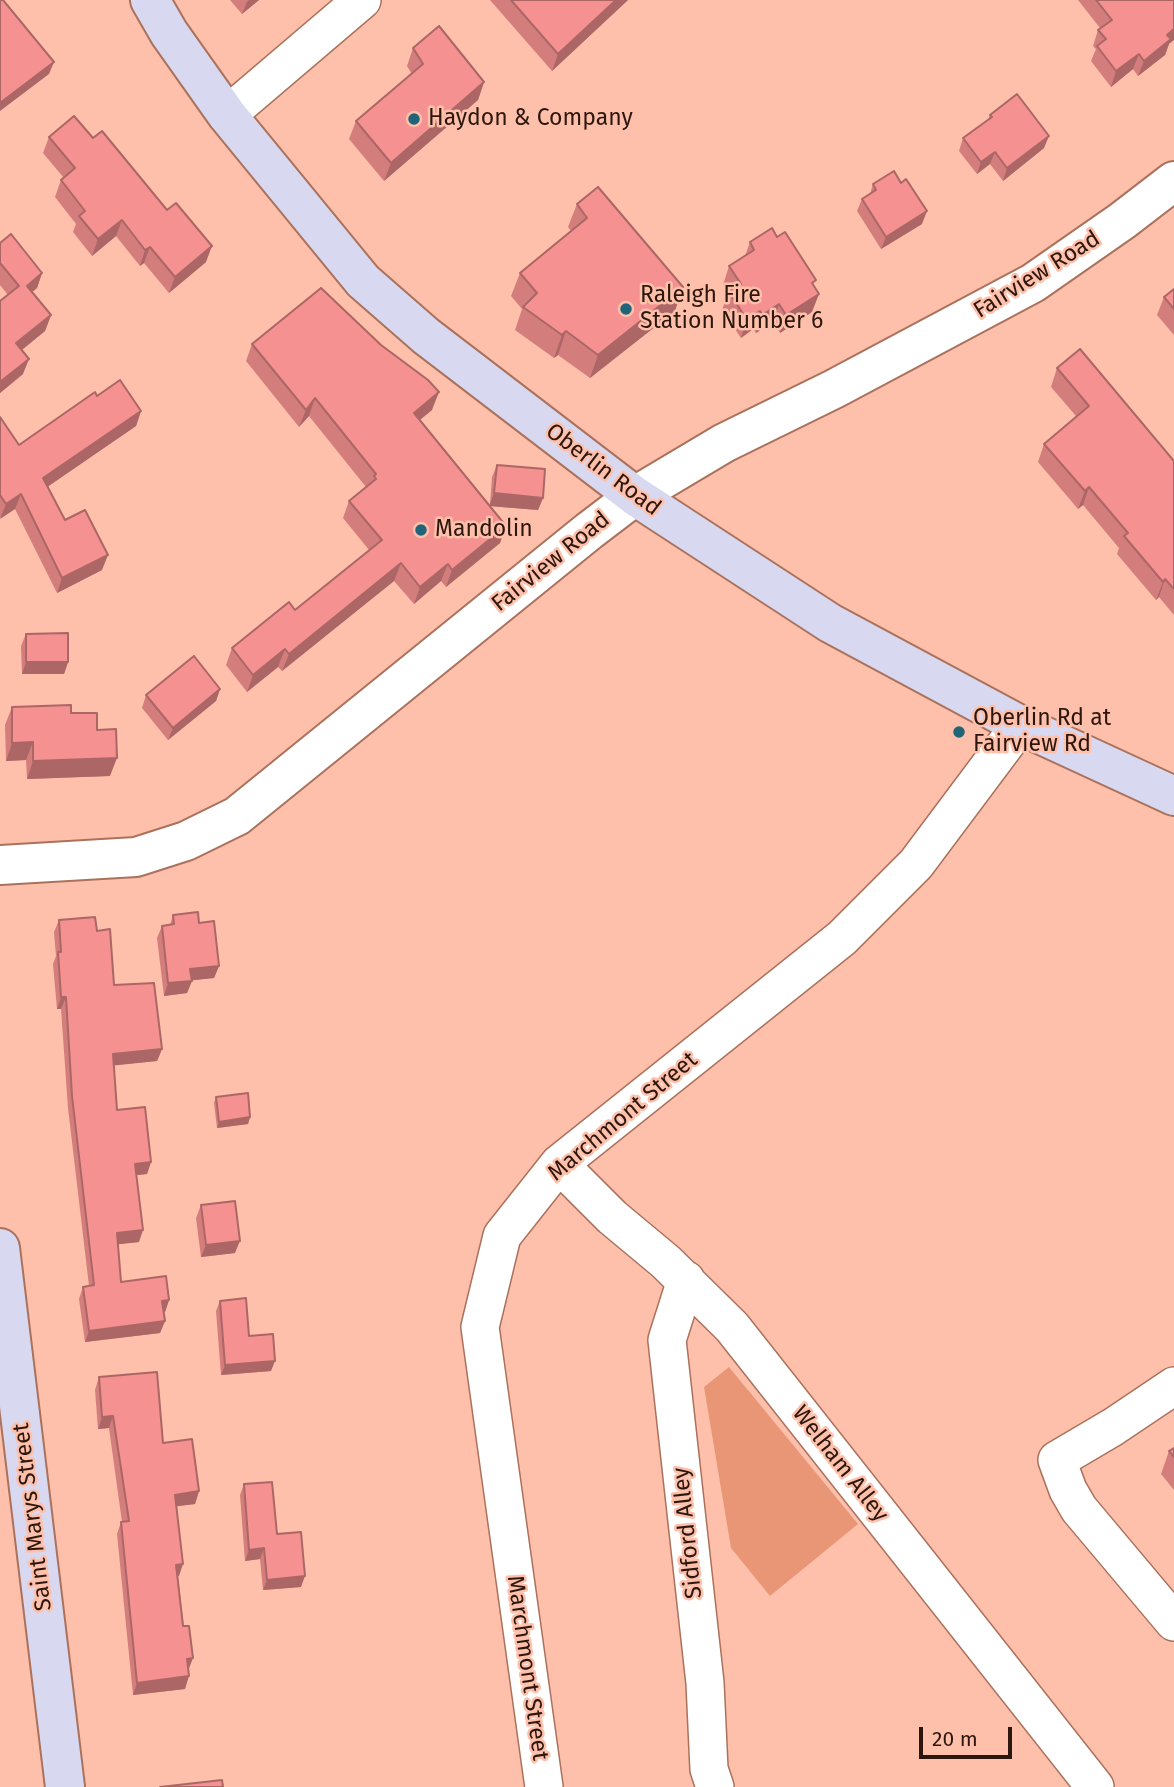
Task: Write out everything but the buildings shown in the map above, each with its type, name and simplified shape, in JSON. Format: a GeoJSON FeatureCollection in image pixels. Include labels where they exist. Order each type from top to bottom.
{"type":"FeatureCollection","features":[{"type":"Feature","properties":{"kind":"main road","name":"Oberlin Road"},"geometry":{"type":"LineString","coordinates":[[150,0],[169,33],[227,115],[363,281],[426,335],[635,496],[830,622],[1020,725],[1174,796]]}},
{"type":"Feature","properties":{"kind":"main road","name":"Saint Marys Street"},"geometry":{"type":"LineString","coordinates":[[0,1248],[65,1787]]}},
{"type":"Feature","properties":{"kind":"street"},"geometry":{"type":"LineString","coordinates":[[227,115],[362,0]]}},
{"type":"Feature","properties":{"kind":"street","name":"Fairview Road"},"geometry":{"type":"LineString","coordinates":[[0,865],[136,857],[186,841],[237,816],[635,496],[724,443],[834,390],[1033,283],[1174,181]]}},
{"type":"Feature","properties":{"kind":"street","name":"Marchmont Street"},"geometry":{"type":"LineString","coordinates":[[544,1787],[480,1327],[502,1236],[559,1164],[842,938],[916,864],[1020,725]]}},
{"type":"Feature","properties":{"kind":"street","name":"Welham Alley"},"geometry":{"type":"LineString","coordinates":[[559,1164],[611,1217],[686,1280],[732,1327],[1096,1787]]}},
{"type":"Feature","properties":{"kind":"street","name":"Sidford Alley"},"geometry":{"type":"LineString","coordinates":[[686,1280],[667,1340],[705,1683],[709,1769],[715,1787]]}},
{"type":"Feature","properties":{"kind":"street"},"geometry":{"type":"LineString","coordinates":[[1174,1386],[1114,1427],[1057,1460],[1068,1490],[1079,1509],[1174,1622]]}},
{"type":"Feature","properties":{"kind":"shaded area"},"geometry":{"type":"Polygon","coordinates":[[[729,1367],[858,1524],[770,1596],[731,1548],[704,1387],[729,1367]]]}},
{"type":"Feature","properties":{"kind":"place","name":"Haydon & Company"},"geometry":{"type":"Point","coordinates":[414,119]}},
{"type":"Feature","properties":{"kind":"place","name":"Raleigh Fire Station Number 6"},"geometry":{"type":"Point","coordinates":[626,309]}},
{"type":"Feature","properties":{"kind":"place","name":"Mandolin"},"geometry":{"type":"Point","coordinates":[421,530]}},
{"type":"Feature","properties":{"kind":"place","name":"Oberlin Rd at Fairview Rd"},"geometry":{"type":"Point","coordinates":[959,732]}}]}
